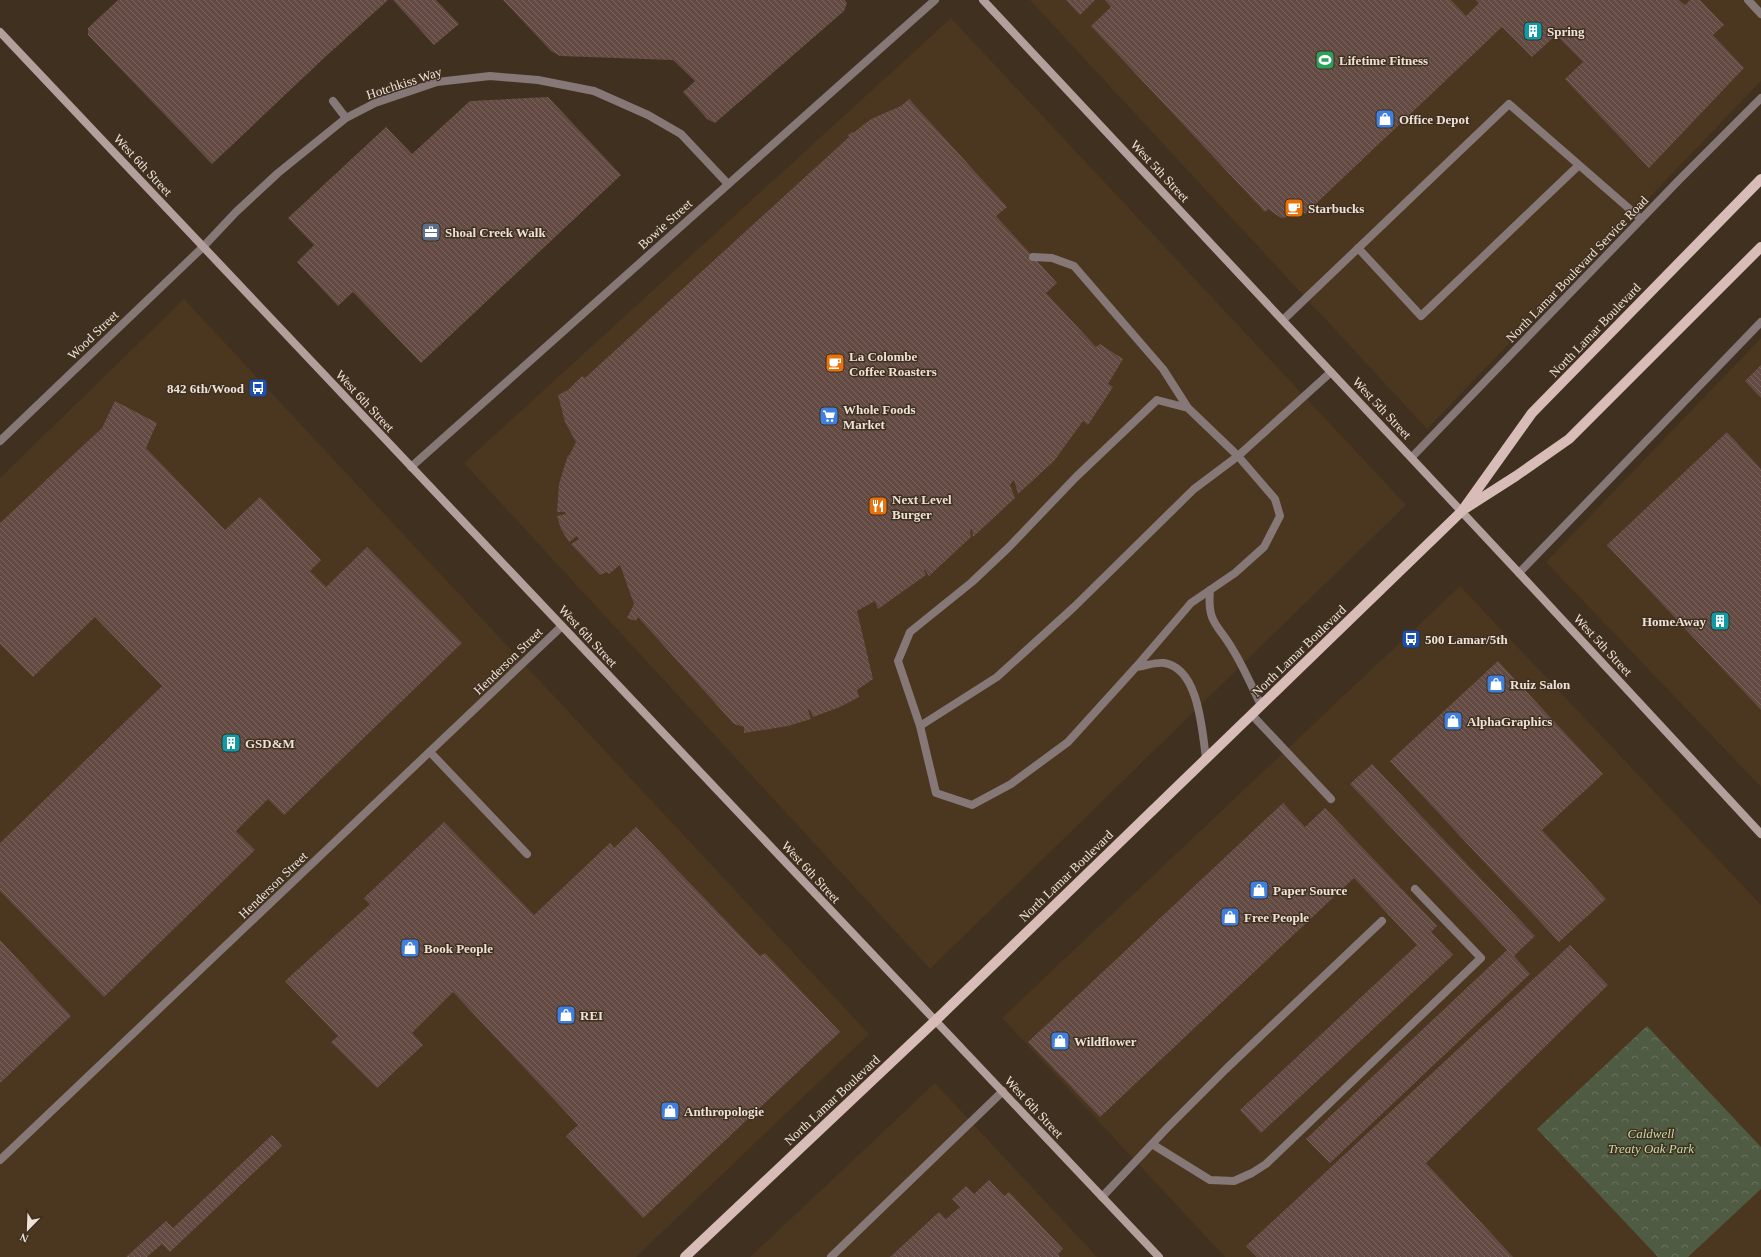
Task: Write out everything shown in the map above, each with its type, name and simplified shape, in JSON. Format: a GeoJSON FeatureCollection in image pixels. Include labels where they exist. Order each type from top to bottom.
{"type":"FeatureCollection","features":[{"type":"Feature","properties":{"kind":"main road","name":"West 5th Street"},"geometry":{"type":"LineString","coordinates":[[983,0],[1462,511],[1761,834]]}},
{"type":"Feature","properties":{"kind":"main road","name":"West 6th Street"},"geometry":{"type":"LineString","coordinates":[[0,32],[1159,1257]]}},
{"type":"Feature","properties":{"kind":"main road","name":"North Lamar Boulevard"},"geometry":{"type":"LineString","coordinates":[[685,1257],[935,1021],[1462,511],[1532,413],[1761,179]]}},
{"type":"Feature","properties":{"kind":"main road","name":"North Lamar Boulevard"},"geometry":{"type":"LineString","coordinates":[[1462,511],[1569,439],[1761,247]]}},
{"type":"Feature","properties":{"kind":"street","name":"Bowie Street"},"geometry":{"type":"LineString","coordinates":[[411,467],[935,0]]}},
{"type":"Feature","properties":{"kind":"street"},"geometry":{"type":"LineString","coordinates":[[1748,0],[1761,14]]}},
{"type":"Feature","properties":{"kind":"street","name":"Hotchkiss Way"},"geometry":{"type":"LineString","coordinates":[[203,247],[236,212],[278,173],[346,118],[375,103],[437,82],[490,76],[552,82],[594,91],[648,115],[681,134],[728,184]]}},
{"type":"Feature","properties":{"kind":"street","name":"North Lamar Boulevard Service Road"},"geometry":{"type":"LineString","coordinates":[[1412,458],[1641,219],[1761,98]]}},
{"type":"Feature","properties":{"kind":"street"},"geometry":{"type":"LineString","coordinates":[[333,100],[346,118]]}},
{"type":"Feature","properties":{"kind":"street"},"geometry":{"type":"LineString","coordinates":[[1283,320],[1509,104],[1641,219]]}},
{"type":"Feature","properties":{"kind":"street"},"geometry":{"type":"LineString","coordinates":[[1358,248],[1421,316],[1579,165]]}},
{"type":"Feature","properties":{"kind":"street","name":"Wood Street"},"geometry":{"type":"LineString","coordinates":[[0,440],[203,247]]}},
{"type":"Feature","properties":{"kind":"street"},"geometry":{"type":"LineString","coordinates":[[1033,257],[1052,258],[1074,266],[1163,369],[1188,408],[1238,456],[1275,499],[1280,516],[1264,547],[1234,573],[1191,603],[1136,667],[1068,742],[1011,784],[972,805],[936,793],[920,726],[898,661],[910,632],[972,582],[1009,547],[1076,477],[1157,400],[1188,408]]}},
{"type":"Feature","properties":{"kind":"street"},"geometry":{"type":"LineString","coordinates":[[1519,573],[1761,322]]}},
{"type":"Feature","properties":{"kind":"street"},"geometry":{"type":"LineString","coordinates":[[920,726],[997,678],[1074,607],[1194,489],[1238,456],[1331,372]]}},
{"type":"Feature","properties":{"kind":"street"},"geometry":{"type":"LineString","coordinates":[[1210,590],[1209,606],[1214,624],[1233,650],[1261,706]]}},
{"type":"Feature","properties":{"kind":"street","name":"Henderson Street"},"geometry":{"type":"LineString","coordinates":[[0,1160],[562,626]]}},
{"type":"Feature","properties":{"kind":"street"},"geometry":{"type":"LineString","coordinates":[[1136,667],[1164,663],[1178,669],[1193,688],[1206,758]]}},
{"type":"Feature","properties":{"kind":"street"},"geometry":{"type":"LineString","coordinates":[[1252,715],[1330,799]]}},
{"type":"Feature","properties":{"kind":"street"},"geometry":{"type":"LineString","coordinates":[[430,752],[527,854]]}},
{"type":"Feature","properties":{"kind":"street"},"geometry":{"type":"LineString","coordinates":[[1152,1144],[1210,1180],[1234,1182],[1252,1173],[1266,1164],[1481,958],[1414,889]]}},
{"type":"Feature","properties":{"kind":"street"},"geometry":{"type":"LineString","coordinates":[[1102,1197],[1152,1144],[1226,1070],[1382,921]]}},
{"type":"Feature","properties":{"kind":"street"},"geometry":{"type":"LineString","coordinates":[[831,1257],[1002,1092]]}},
{"type":"Feature","properties":{"kind":"shaded area"},"geometry":{"type":"Polygon","coordinates":[[[1030,0],[1761,0],[1761,81],[1427,429],[1030,0]]]}},
{"type":"Feature","properties":{"kind":"shaded area","name":"Whole Foods Market"},"geometry":{"type":"Polygon","coordinates":[[[951,18],[1406,505],[930,969],[464,463],[951,18]]]}},
{"type":"Feature","properties":{"kind":"shaded area"},"geometry":{"type":"Polygon","coordinates":[[[184,299],[869,1034],[636,1257],[0,1257],[0,478],[184,299]]]}},
{"type":"Feature","properties":{"kind":"shaded area"},"geometry":{"type":"Polygon","coordinates":[[[1761,338],[1761,787],[1546,562],[1761,338]]]}},
{"type":"Feature","properties":{"kind":"shaded area"},"geometry":{"type":"Polygon","coordinates":[[[1460,586],[1761,905],[1761,1257],[1225,1257],[1002,1018],[1460,586]]]}},
{"type":"Feature","properties":{"kind":"shaded area"},"geometry":{"type":"Polygon","coordinates":[[[935,1083],[1097,1257],[750,1257],[935,1083]]]}},
{"type":"Feature","properties":{"kind":"green space","name":"Caldwell Treaty Oak Park"},"geometry":{"type":"Polygon","coordinates":[[[1647,1026],[1761,1147],[1761,1189],[1688,1257],[1658,1257],[1537,1129],[1647,1026]]]}},
{"type":"Feature","properties":{"kind":"pier"},"geometry":{"type":"Polygon","coordinates":[[[0,0],[28,0],[0,24],[0,0]]]}},
{"type":"Feature","properties":{"kind":"building"},"geometry":{"type":"Polygon","coordinates":[[[118,0],[388,0],[212,164],[88,35],[88,28],[118,0]]]}},
{"type":"Feature","properties":{"kind":"building"},"geometry":{"type":"Polygon","coordinates":[[[393,0],[436,0],[459,24],[434,45],[393,0]]]}},
{"type":"Feature","properties":{"kind":"building"},"geometry":{"type":"Polygon","coordinates":[[[503,0],[845,0],[847,3],[844,11],[715,123],[707,119],[683,92],[695,81],[673,60],[560,56],[551,51],[503,0]]]}},
{"type":"Feature","properties":{"kind":"building"},"geometry":{"type":"Polygon","coordinates":[[[1066,0],[1095,0],[1080,15],[1066,0]]]}},
{"type":"Feature","properties":{"kind":"building"},"geometry":{"type":"Polygon","coordinates":[[[1105,0],[1451,0],[1466,16],[1479,3],[1476,0],[1679,0],[1685,5],[1690,0],[1700,0],[1724,25],[1713,35],[1744,68],[1649,168],[1565,79],[1583,62],[1556,35],[1532,57],[1502,27],[1305,214],[1302,211],[1296,216],[1281,218],[1268,209],[1265,212],[1091,26],[1111,7],[1105,0]]]}},
{"type":"Feature","properties":{"kind":"building","name":"Shoal Creek Walk"},"geometry":{"type":"Polygon","coordinates":[[[548,97],[621,175],[421,363],[353,292],[338,306],[297,262],[314,245],[288,218],[386,127],[412,154],[470,101],[548,97]]]}},
{"type":"Feature","properties":{"kind":"building","name":"Whole Foods Market"},"geometry":{"type":"Polygon","coordinates":[[[909,99],[1007,207],[996,216],[1057,283],[1046,293],[1096,347],[1100,344],[1123,359],[1108,384],[1113,387],[1088,425],[1083,421],[1054,461],[1018,494],[1014,480],[1010,485],[1015,498],[973,537],[972,529],[970,531],[971,537],[929,576],[924,570],[926,575],[878,609],[875,601],[857,611],[873,679],[857,690],[859,697],[840,707],[813,717],[810,710],[808,710],[811,719],[788,726],[744,733],[744,727],[734,724],[638,617],[636,621],[627,618],[634,604],[620,565],[609,574],[607,572],[600,575],[571,544],[579,539],[577,536],[569,542],[561,529],[557,516],[566,514],[565,512],[557,512],[559,484],[568,455],[569,456],[576,442],[565,422],[558,395],[568,390],[582,376],[585,378],[849,137],[848,135],[852,132],[853,133],[871,119],[901,106],[909,99]]]}},
{"type":"Feature","properties":{"kind":"building"},"geometry":{"type":"Polygon","coordinates":[[[1761,365],[1761,398],[1745,381],[1761,365]]]}},
{"type":"Feature","properties":{"kind":"building","name":"GSD&M"},"geometry":{"type":"Polygon","coordinates":[[[115,401],[157,423],[146,448],[225,530],[260,497],[321,560],[310,571],[326,587],[367,547],[462,643],[284,815],[268,799],[236,831],[255,850],[104,997],[0,891],[0,843],[162,686],[95,617],[33,677],[0,644],[0,523],[102,428],[115,401]]]}},
{"type":"Feature","properties":{"kind":"building","name":"HomeAway"},"geometry":{"type":"Polygon","coordinates":[[[1727,432],[1761,469],[1761,710],[1607,545],[1727,432]]]}},
{"type":"Feature","properties":{"kind":"building"},"geometry":{"type":"Polygon","coordinates":[[[1498,661],[1603,774],[1542,830],[1606,899],[1559,942],[1390,761],[1498,661]]]}},
{"type":"Feature","properties":{"kind":"building"},"geometry":{"type":"Polygon","coordinates":[[[1372,764],[1535,936],[1514,956],[1530,974],[1330,1163],[1306,1139],[1507,950],[1350,784],[1372,764]]]}},
{"type":"Feature","properties":{"kind":"building"},"geometry":{"type":"Polygon","coordinates":[[[1283,803],[1305,827],[1325,808],[1437,926],[1431,932],[1453,955],[1261,1133],[1240,1110],[1417,945],[1354,878],[1100,1117],[1028,1042],[1283,803]]]}},
{"type":"Feature","properties":{"kind":"building"},"geometry":{"type":"Polygon","coordinates":[[[444,822],[534,915],[610,843],[614,848],[636,827],[760,956],[765,953],[840,1032],[643,1218],[566,1136],[578,1125],[453,992],[412,1033],[423,1045],[377,1088],[331,1042],[338,1036],[285,981],[370,904],[364,898],[444,822]]]}},
{"type":"Feature","properties":{"kind":"building"},"geometry":{"type":"Polygon","coordinates":[[[0,940],[71,1016],[0,1083],[0,940]]]}},
{"type":"Feature","properties":{"kind":"building"},"geometry":{"type":"Polygon","coordinates":[[[1570,945],[1608,985],[1426,1163],[1513,1257],[1257,1257],[1246,1246],[1570,945]]]}},
{"type":"Feature","properties":{"kind":"building"},"geometry":{"type":"Polygon","coordinates":[[[272,1135],[282,1146],[170,1252],[162,1244],[147,1257],[126,1257],[166,1221],[173,1228],[272,1135]]]}},
{"type":"Feature","properties":{"kind":"building"},"geometry":{"type":"Polygon","coordinates":[[[989,1180],[1004,1196],[1009,1192],[1063,1249],[1058,1254],[1060,1257],[890,1257],[939,1212],[946,1219],[960,1207],[952,1199],[966,1186],[974,1194],[989,1180]]]}},
{"type":"Feature","properties":{"kind":"place","name":"Spring"},"geometry":{"type":"Point","coordinates":[1533,31]}},
{"type":"Feature","properties":{"kind":"place","name":"Lifetime Fitness"},"geometry":{"type":"Point","coordinates":[1325,60]}},
{"type":"Feature","properties":{"kind":"place","name":"Office Depot"},"geometry":{"type":"Point","coordinates":[1385,119]}},
{"type":"Feature","properties":{"kind":"place","name":"Starbucks"},"geometry":{"type":"Point","coordinates":[1294,208]}},
{"type":"Feature","properties":{"kind":"place","name":"Shoal Creek Walk"},"geometry":{"type":"Point","coordinates":[431,232]}},
{"type":"Feature","properties":{"kind":"place","name":"La Colombe Coffee Roasters"},"geometry":{"type":"Point","coordinates":[835,363]}},
{"type":"Feature","properties":{"kind":"place","name":"842 6th/Wood"},"geometry":{"type":"Point","coordinates":[258,388]}},
{"type":"Feature","properties":{"kind":"place","name":"Whole Foods Market"},"geometry":{"type":"Point","coordinates":[829,416]}},
{"type":"Feature","properties":{"kind":"place","name":"Next Level Burger"},"geometry":{"type":"Point","coordinates":[878,506]}},
{"type":"Feature","properties":{"kind":"place","name":"HomeAway"},"geometry":{"type":"Point","coordinates":[1720,621]}},
{"type":"Feature","properties":{"kind":"place","name":"500 Lamar/5th"},"geometry":{"type":"Point","coordinates":[1411,639]}},
{"type":"Feature","properties":{"kind":"place","name":"Ruiz Salon"},"geometry":{"type":"Point","coordinates":[1496,684]}},
{"type":"Feature","properties":{"kind":"place","name":"AlphaGraphics"},"geometry":{"type":"Point","coordinates":[1453,721]}},
{"type":"Feature","properties":{"kind":"place","name":"GSD&M"},"geometry":{"type":"Point","coordinates":[231,743]}},
{"type":"Feature","properties":{"kind":"place","name":"Paper Source"},"geometry":{"type":"Point","coordinates":[1259,890]}},
{"type":"Feature","properties":{"kind":"place","name":"Free People"},"geometry":{"type":"Point","coordinates":[1230,917]}},
{"type":"Feature","properties":{"kind":"place","name":"Book People"},"geometry":{"type":"Point","coordinates":[410,948]}},
{"type":"Feature","properties":{"kind":"place","name":"REI"},"geometry":{"type":"Point","coordinates":[566,1015]}},
{"type":"Feature","properties":{"kind":"place","name":"Wildflower"},"geometry":{"type":"Point","coordinates":[1060,1041]}},
{"type":"Feature","properties":{"kind":"place","name":"Anthropologie"},"geometry":{"type":"Point","coordinates":[670,1111]}}]}
